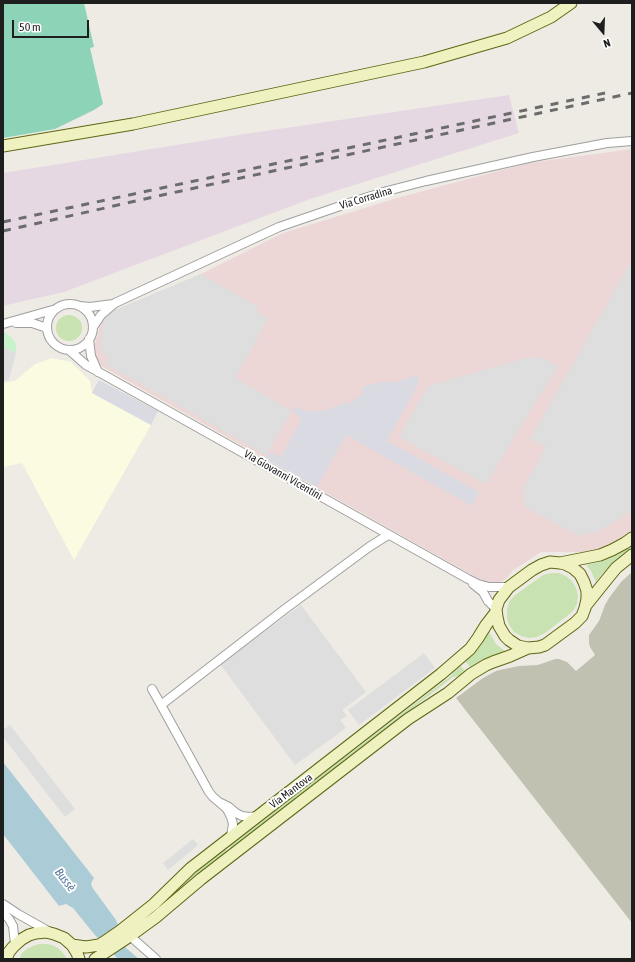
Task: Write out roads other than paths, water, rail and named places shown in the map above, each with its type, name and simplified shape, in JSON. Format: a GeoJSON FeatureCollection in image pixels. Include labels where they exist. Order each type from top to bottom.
{"type":"FeatureCollection","features":[{"type":"Feature","properties":{"kind":"main road"},"geometry":{"type":"LineString","coordinates":[[3,146],[133,124],[424,62],[507,38],[551,17],[571,3]]}},
{"type":"Feature","properties":{"kind":"main road","name":"Via Mantova"},"geometry":{"type":"LineString","coordinates":[[125,936],[162,896],[191,868],[441,674],[470,649],[483,632],[496,611],[499,600],[509,587],[536,567],[546,563],[600,555],[612,550],[632,538]]}},
{"type":"Feature","properties":{"kind":"main road","name":"Via Mantova"},"geometry":{"type":"LineString","coordinates":[[95,959],[125,936],[162,912],[201,879],[408,719],[448,693],[471,674],[493,662],[528,648],[545,645],[575,623],[582,616],[587,604],[616,568],[632,555]]}},
{"type":"Feature","properties":{"kind":"main road"},"geometry":{"type":"LineString","coordinates":[[560,562],[573,568],[582,578],[588,595],[587,604]]}},
{"type":"Feature","properties":{"kind":"main road"},"geometry":{"type":"LineString","coordinates":[[496,611],[497,621],[505,636],[513,643],[528,648]]}},
{"type":"Feature","properties":{"kind":"main road"},"geometry":{"type":"LineString","coordinates":[[8,952],[22,938],[36,933],[46,932],[64,938],[72,946],[79,959]]}},
{"type":"Feature","properties":{"kind":"main road","name":"Via Mantova"},"geometry":{"type":"LineString","coordinates":[[72,946],[86,947],[104,952]]}},
{"type":"Feature","properties":{"kind":"street","name":"Via Corradina"},"geometry":{"type":"LineString","coordinates":[[92,327],[101,315],[116,303],[279,227],[387,191],[419,183],[533,157],[607,143],[632,141]]}},
{"type":"Feature","properties":{"kind":"street","name":"Via Corradina"},"geometry":{"type":"LineString","coordinates":[[77,306],[90,307],[116,303]]}},
{"type":"Feature","properties":{"kind":"street"},"geometry":{"type":"LineString","coordinates":[[3,324],[56,309],[63,305],[71,304],[77,306],[88,313],[92,320],[91,335],[86,343],[79,348],[69,350]]}},
{"type":"Feature","properties":{"kind":"street"},"geometry":{"type":"LineString","coordinates":[[3,324],[32,323],[47,328],[48,321],[53,311],[56,309]]}},
{"type":"Feature","properties":{"kind":"street","name":"Via Giovanni Vicentini"},"geometry":{"type":"LineString","coordinates":[[47,328],[52,342],[58,347],[69,350],[86,365],[388,535],[478,584],[489,587],[509,587]]}},
{"type":"Feature","properties":{"kind":"street"},"geometry":{"type":"LineString","coordinates":[[89,339],[91,356],[98,372]]}},
{"type":"Feature","properties":{"kind":"street"},"geometry":{"type":"LineString","coordinates":[[161,705],[284,609],[388,535]]}},
{"type":"Feature","properties":{"kind":"street","name":"Via Giovanni Vicentini"},"geometry":{"type":"LineString","coordinates":[[468,579],[483,592],[496,611]]}},
{"type":"Feature","properties":{"kind":"street"},"geometry":{"type":"LineString","coordinates":[[152,689],[209,792],[227,809],[231,816],[233,824],[232,836]]}},
{"type":"Feature","properties":{"kind":"street"},"geometry":{"type":"LineString","coordinates":[[219,802],[242,816],[249,817],[259,815]]}},
{"type":"Feature","properties":{"kind":"street"},"geometry":{"type":"LineString","coordinates":[[3,904],[54,934]]}},
{"type":"Feature","properties":{"kind":"street"},"geometry":{"type":"LineString","coordinates":[[3,912],[13,926],[8,952]]}},
{"type":"Feature","properties":{"kind":"street"},"geometry":{"type":"LineString","coordinates":[[125,936],[156,959]]}},
{"type":"Feature","properties":{"kind":"water","name":"Bussè"},"geometry":{"type":"Polygon","coordinates":[[[3,762],[94,878],[91,883],[92,887],[116,920],[126,948],[139,959],[118,959],[94,934],[73,908],[66,904],[59,906],[3,834],[3,762]]]}},
{"type":"Feature","properties":{"kind":"railway"},"geometry":{"type":"LineString","coordinates":[[3,222],[605,93]]}},
{"type":"Feature","properties":{"kind":"railway"},"geometry":{"type":"LineString","coordinates":[[3,231],[632,93]]}}]}
